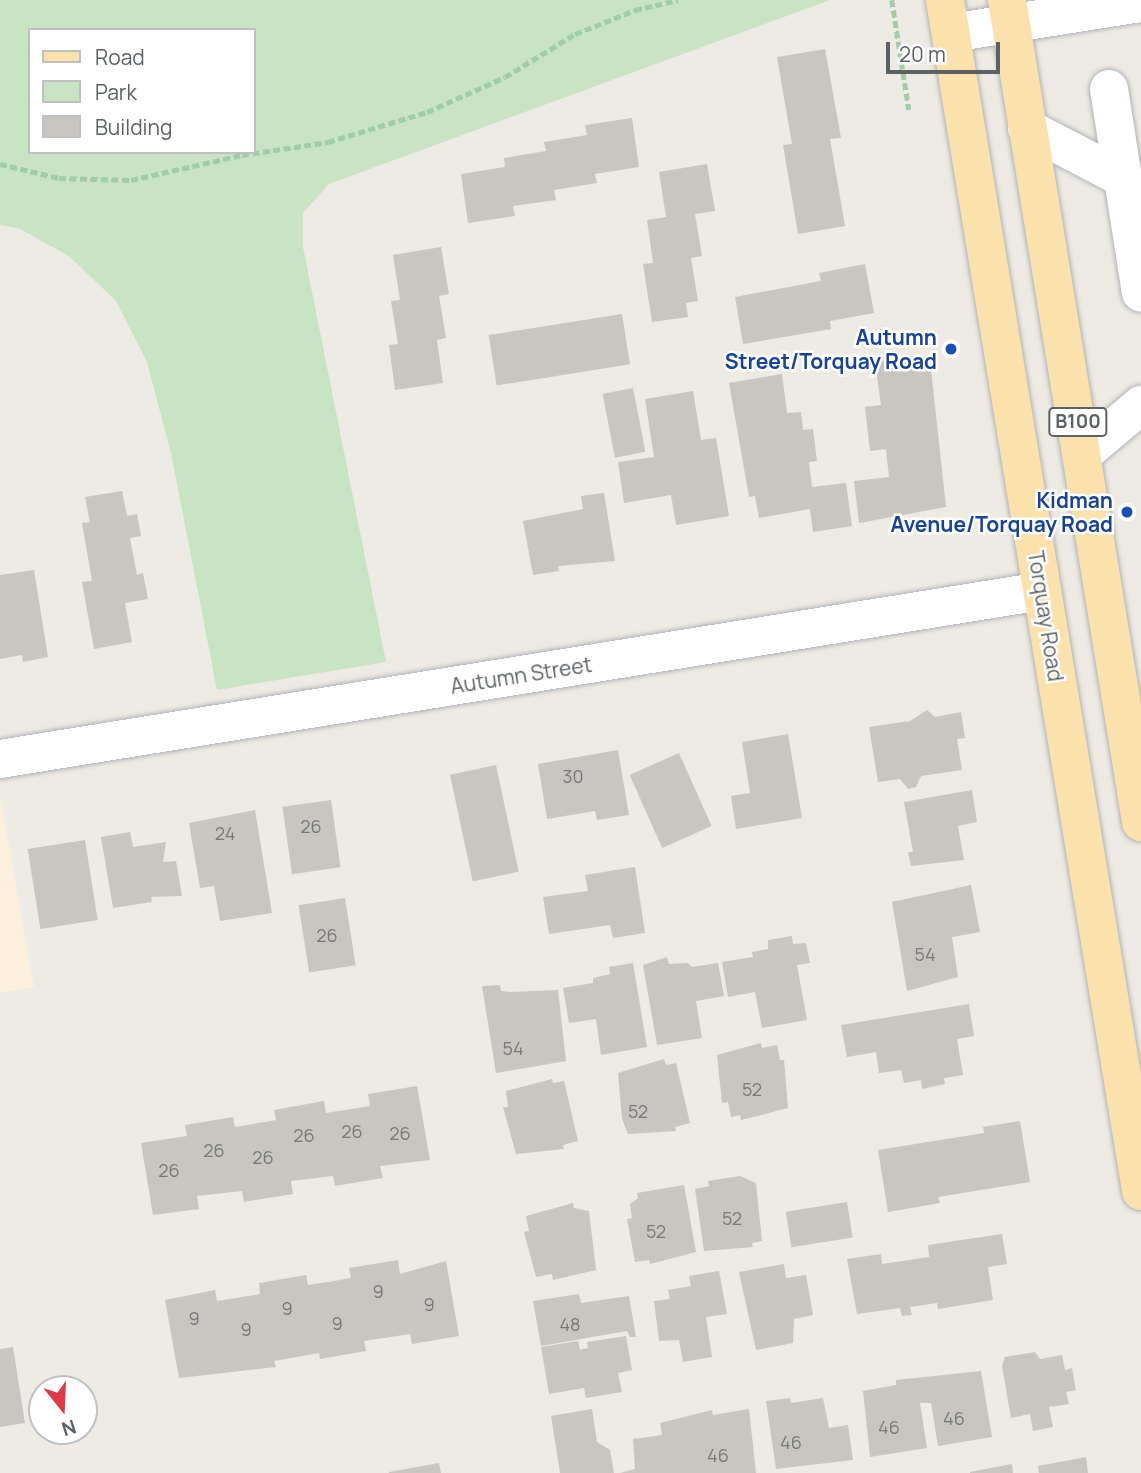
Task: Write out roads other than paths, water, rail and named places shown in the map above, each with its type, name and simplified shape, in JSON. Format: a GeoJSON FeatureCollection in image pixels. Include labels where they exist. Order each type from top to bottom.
{"type":"FeatureCollection","features":[{"type":"Feature","properties":{"kind":"main road","name":"B100"},"geometry":{"type":"LineString","coordinates":[[1009,11],[1084,453],[1141,822]]}},
{"type":"Feature","properties":{"kind":"main road","name":"Torquay Road"},"geometry":{"type":"LineString","coordinates":[[948,16],[1141,1191]]}},
{"type":"Feature","properties":{"kind":"street"},"geometry":{"type":"LineString","coordinates":[[948,16],[1131,2]]}},
{"type":"Feature","properties":{"kind":"street"},"geometry":{"type":"LineString","coordinates":[[1109,89],[1141,293]]}},
{"type":"Feature","properties":{"kind":"street"},"geometry":{"type":"LineString","coordinates":[[1027,128],[1123,178]]}},
{"type":"Feature","properties":{"kind":"street"},"geometry":{"type":"LineString","coordinates":[[1084,453],[1141,405]]}},
{"type":"Feature","properties":{"kind":"street","name":"Autumn Street"},"geometry":{"type":"LineString","coordinates":[[0,759],[1042,591]]}},
{"type":"Feature","properties":{"kind":"place","name":"Autumn Street/Torquay Road"},"geometry":{"type":"Point","coordinates":[951,349]}},
{"type":"Feature","properties":{"kind":"place","name":"Kidman Avenue/Torquay Road"},"geometry":{"type":"Point","coordinates":[1127,512]}}]}
